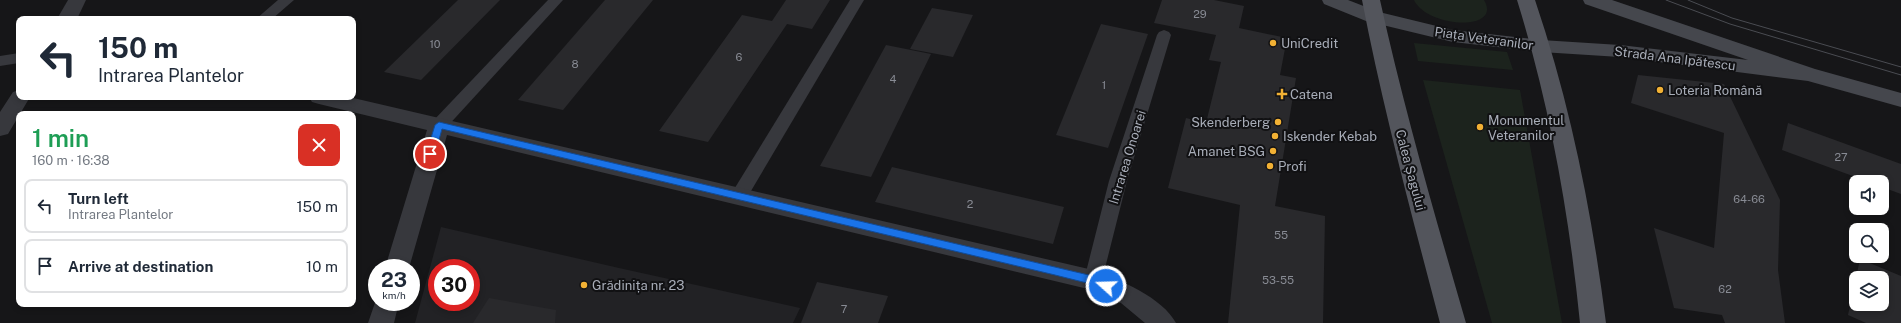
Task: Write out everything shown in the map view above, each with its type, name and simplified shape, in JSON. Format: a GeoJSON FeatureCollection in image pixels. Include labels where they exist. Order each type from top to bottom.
{"type":"FeatureCollection","features":[{"type":"Feature","properties":{"kind":"main road","name":"Piața Veteranilor"},"geometry":{"type":"LineString","coordinates":[[1526,0],[1541,46]]}},
{"type":"Feature","properties":{"kind":"main road","name":"Calea Șagului"},"geometry":{"type":"LineString","coordinates":[[1372,8],[1404,146],[1453,323]]}},
{"type":"Feature","properties":{"kind":"main road"},"geometry":{"type":"LineString","coordinates":[[1541,46],[1557,103],[1572,177],[1593,323]]}},
{"type":"Feature","properties":{"kind":"street"},"geometry":{"type":"LineString","coordinates":[[69,16],[77,0]]}},
{"type":"Feature","properties":{"kind":"street"},"geometry":{"type":"LineString","coordinates":[[1331,0],[1372,8]]}},
{"type":"Feature","properties":{"kind":"street","name":"Strada Ana Ipătescu"},"geometry":{"type":"LineString","coordinates":[[1592,0],[1631,12],[1808,74],[1901,100]]}},
{"type":"Feature","properties":{"kind":"street","name":"Piața Veteranilor"},"geometry":{"type":"LineString","coordinates":[[1372,8],[1453,36],[1541,46]]}},
{"type":"Feature","properties":{"kind":"street","name":"Strada Ana Ipătescu"},"geometry":{"type":"LineString","coordinates":[[1541,46],[1620,51],[1808,74]]}},
{"type":"Feature","properties":{"kind":"street"},"geometry":{"type":"LineString","coordinates":[[0,129],[18,100]]}},
{"type":"Feature","properties":{"kind":"street"},"geometry":{"type":"LineString","coordinates":[[331,100],[1093,280],[1130,296],[1163,323]]}},
{"type":"Feature","properties":{"kind":"street"},"geometry":{"type":"LineString","coordinates":[[400,259],[439,125]]}},
{"type":"Feature","properties":{"kind":"street"},"geometry":{"type":"LineString","coordinates":[[381,323],[384,311]]}},
{"type":"Feature","properties":{"kind":"lane"},"geometry":{"type":"LineString","coordinates":[[268,16],[287,0]]}},
{"type":"Feature","properties":{"kind":"lane"},"geometry":{"type":"LineString","coordinates":[[439,125],[556,0]]}},
{"type":"Feature","properties":{"kind":"lane"},"geometry":{"type":"LineString","coordinates":[[739,196],[857,0]]}},
{"type":"Feature","properties":{"kind":"lane","name":"Intrarea Onoarei"},"geometry":{"type":"LineString","coordinates":[[1093,280],[1118,181],[1164,35]]}},
{"type":"Feature","properties":{"kind":"lane"},"geometry":{"type":"LineString","coordinates":[[0,61],[16,58]]}},
{"type":"Feature","properties":{"kind":"shaded area"},"geometry":{"type":"Polygon","coordinates":[[[1414,0],[1484,0],[1487,10],[1483,17],[1474,21],[1447,21],[1433,16],[1422,9],[1414,0]]]}},
{"type":"Feature","properties":{"kind":"shaded area"},"geometry":{"type":"Polygon","coordinates":[[[1414,43],[1507,52],[1513,70],[1418,61],[1414,43]]]}},
{"type":"Feature","properties":{"kind":"shaded area"},"geometry":{"type":"Polygon","coordinates":[[[1423,80],[1520,90],[1562,323],[1492,323],[1423,80]]]}},
{"type":"Feature","properties":{"kind":"shaded area","name":"Grădinița nr. 23"},"geometry":{"type":"Polygon","coordinates":[[[441,227],[800,308],[793,323],[415,323],[418,311],[420,311],[420,305],[428,275],[428,311],[480,311],[480,259],[432,259],[441,227]]]}},
{"type":"Feature","properties":{"kind":"building"},"geometry":{"type":"Polygon","coordinates":[[[458,0],[500,0],[421,80],[384,72],[458,0]]]}},
{"type":"Feature","properties":{"kind":"building"},"geometry":{"type":"Polygon","coordinates":[[[605,0],[653,0],[563,110],[518,100],[605,0]]]}},
{"type":"Feature","properties":{"kind":"building"},"geometry":{"type":"Polygon","coordinates":[[[786,0],[830,0],[812,29],[787,24],[708,142],[659,131],[742,15],[772,21],[786,0]]]}},
{"type":"Feature","properties":{"kind":"building"},"geometry":{"type":"Polygon","coordinates":[[[1162,0],[1214,0],[1244,6],[1239,28],[1287,38],[1280,75],[1296,78],[1275,206],[1325,216],[1323,323],[1228,323],[1240,205],[1168,188],[1186,118],[1206,123],[1221,62],[1209,60],[1216,35],[1154,23],[1162,0]]]}},
{"type":"Feature","properties":{"kind":"building"},"geometry":{"type":"Polygon","coordinates":[[[932,8],[973,15],[953,57],[910,49],[932,8]]]}},
{"type":"Feature","properties":{"kind":"building"},"geometry":{"type":"Polygon","coordinates":[[[1101,24],[1148,34],[1108,148],[1056,135],[1101,24]]]}},
{"type":"Feature","properties":{"kind":"building"},"geometry":{"type":"Polygon","coordinates":[[[886,45],[931,54],[871,177],[820,166],[886,45]]]}},
{"type":"Feature","properties":{"kind":"building"},"geometry":{"type":"Polygon","coordinates":[[[1638,75],[1724,84],[1780,200],[1778,270],[1785,323],[1725,323],[1722,315],[1674,308],[1654,228],[1714,248],[1724,133],[1631,103],[1638,75]]]}},
{"type":"Feature","properties":{"kind":"building"},"geometry":{"type":"Polygon","coordinates":[[[1788,123],[1901,164],[1901,194],[1889,190],[1889,175],[1850,175],[1782,150],[1788,123]]]}},
{"type":"Feature","properties":{"kind":"building"},"geometry":{"type":"Polygon","coordinates":[[[892,167],[1064,207],[1053,244],[875,202],[892,167]]]}},
{"type":"Feature","properties":{"kind":"building"},"geometry":{"type":"Polygon","coordinates":[[[1859,263],[1870,263],[1889,271],[1857,271],[1859,263]]]}},
{"type":"Feature","properties":{"kind":"building"},"geometry":{"type":"Polygon","coordinates":[[[1889,271],[1901,276],[1901,323],[1866,323],[1848,315],[1849,310],[1889,311],[1889,271]]]}},
{"type":"Feature","properties":{"kind":"building"},"geometry":{"type":"Polygon","coordinates":[[[817,282],[888,296],[878,323],[801,323],[817,282]]]}},
{"type":"Feature","properties":{"kind":"building"},"geometry":{"type":"Polygon","coordinates":[[[489,298],[556,310],[555,323],[473,323],[489,298]]]}},
{"type":"Feature","properties":{"kind":"tram line"},"geometry":{"type":"LineString","coordinates":[[1666,0],[1730,24],[1901,75]]}},
{"type":"Feature","properties":{"kind":"tram line"},"geometry":{"type":"LineString","coordinates":[[1688,0],[1732,18],[1901,67]]}},
{"type":"Feature","properties":{"kind":"place","name":"UniCredit"},"geometry":{"type":"Point","coordinates":[1273,43]}},
{"type":"Feature","properties":{"kind":"place","name":"Loteria Română"},"geometry":{"type":"Point","coordinates":[1660,90]}},
{"type":"Feature","properties":{"kind":"place","name":"Catena"},"geometry":{"type":"Point","coordinates":[1282,94]}},
{"type":"Feature","properties":{"kind":"place","name":"Skenderberg"},"geometry":{"type":"Point","coordinates":[1278,122]}},
{"type":"Feature","properties":{"kind":"place","name":"Monumentul Veteranilor"},"geometry":{"type":"Point","coordinates":[1480,127]}},
{"type":"Feature","properties":{"kind":"place","name":"Iskender Kebab"},"geometry":{"type":"Point","coordinates":[1275,136]}},
{"type":"Feature","properties":{"kind":"place","name":"Amanet BSG"},"geometry":{"type":"Point","coordinates":[1273,151]}},
{"type":"Feature","properties":{"kind":"place","name":"Profi"},"geometry":{"type":"Point","coordinates":[1270,166]}},
{"type":"Feature","properties":{"kind":"place","name":"Grădinița nr. 23"},"geometry":{"type":"Point","coordinates":[584,285]}},
{"type":"Feature","properties":{"kind":"route"},"geometry":{"type":"LineString","coordinates":[[430,154],[439,125],[1093,280],[1106,286]]}}]}
